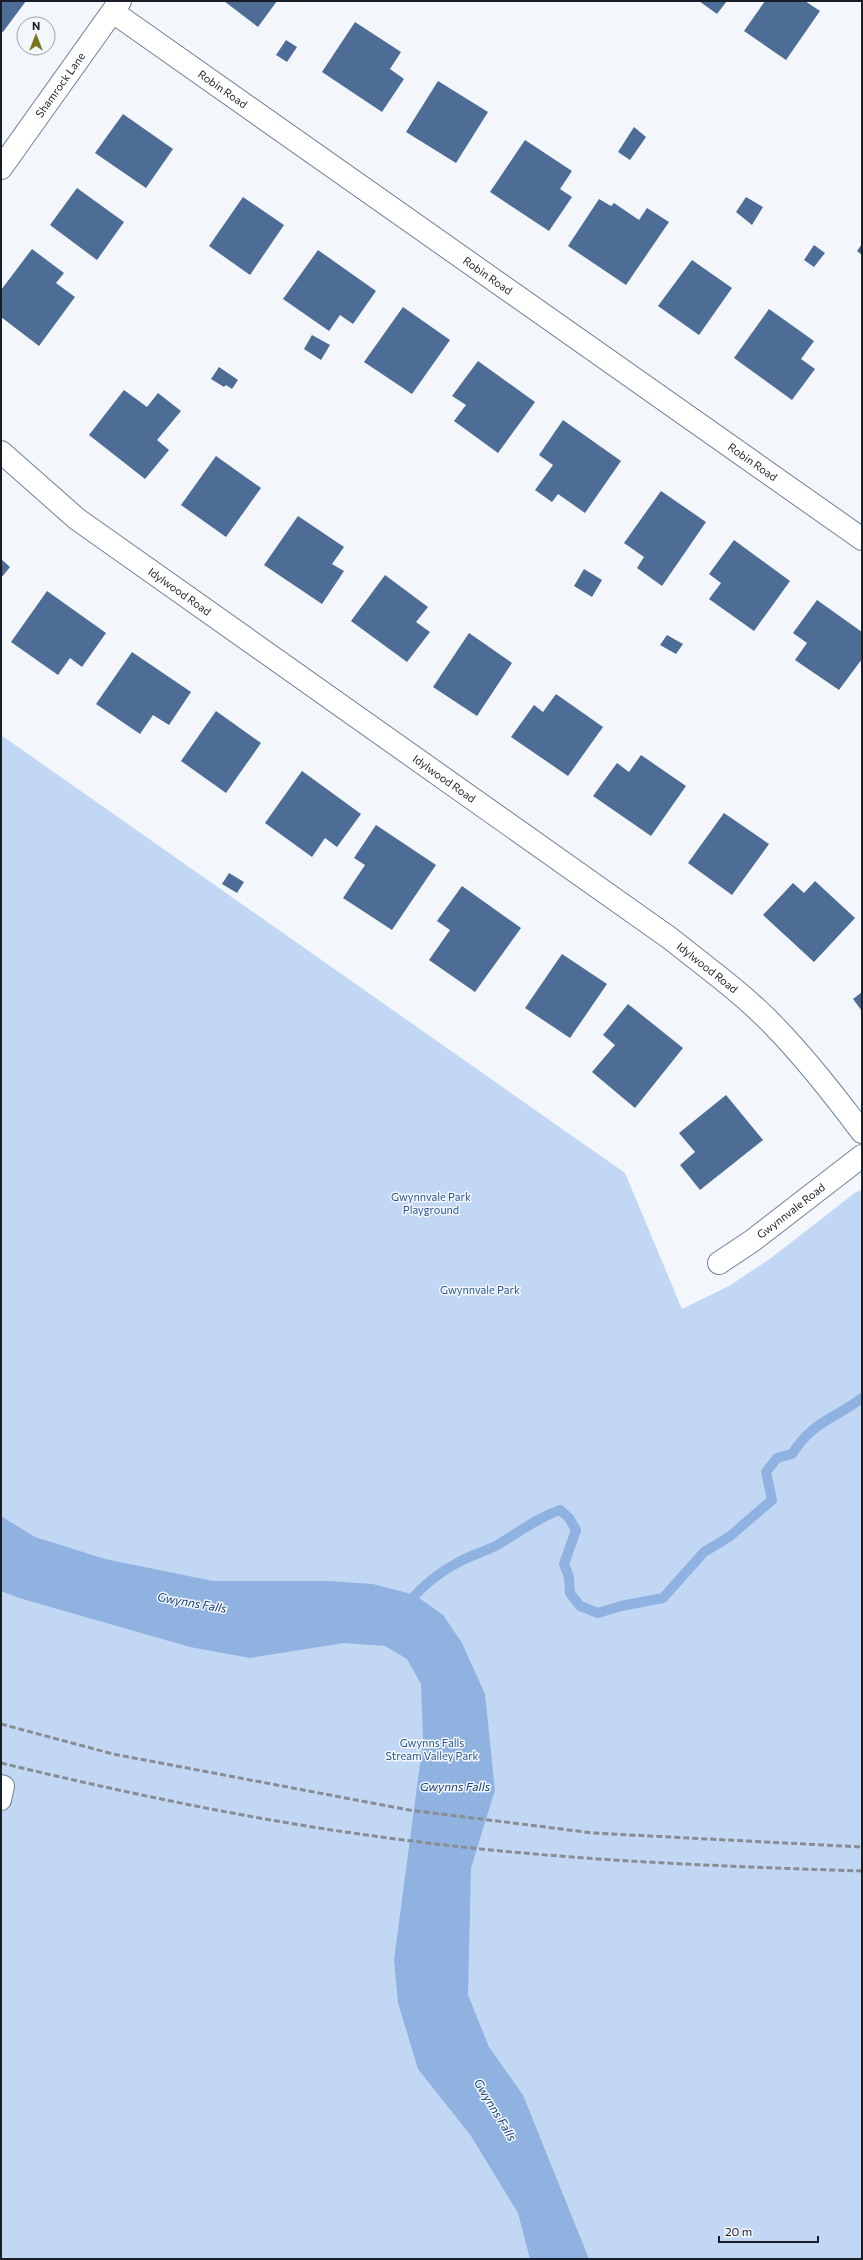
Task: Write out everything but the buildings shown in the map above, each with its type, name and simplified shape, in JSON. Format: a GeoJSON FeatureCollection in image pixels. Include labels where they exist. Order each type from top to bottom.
{"type":"FeatureCollection","features":[{"type":"Feature","properties":{"kind":"street","name":"Shamrock Lane"},"geometry":{"type":"LineString","coordinates":[[1,168],[116,6]]}},
{"type":"Feature","properties":{"kind":"street","name":"Robin Road"},"geometry":{"type":"LineString","coordinates":[[116,6],[862,539]]}},
{"type":"Feature","properties":{"kind":"street","name":"Idylwood Road"},"geometry":{"type":"LineString","coordinates":[[1,452],[77,519],[677,944],[731,987],[776,1028],[821,1078],[862,1132]]}},
{"type":"Feature","properties":{"kind":"street","name":"Gwynnvale Road"},"geometry":{"type":"LineString","coordinates":[[719,1263],[752,1241],[862,1156]]}},
{"type":"Feature","properties":{"kind":"lane"},"geometry":{"type":"LineString","coordinates":[[1,1785],[4,1786],[1,1800]]}},
{"type":"Feature","properties":{"kind":"green space","name":"Gwynns Falls Stream Valley Park"},"geometry":{"type":"Polygon","coordinates":[[[1,735],[625,1173],[682,1309],[729,1286],[771,1258],[856,1192],[862,1190],[862,2259],[1,2259],[1,735]]]}},
{"type":"Feature","properties":{"kind":"water","name":"Gwynns Falls"},"geometry":{"type":"Polygon","coordinates":[[[1,1516],[35,1537],[105,1559],[213,1581],[329,1581],[373,1584],[415,1595],[443,1615],[462,1643],[485,1694],[495,1790],[471,1868],[468,1995],[489,2047],[523,2095],[589,2259],[530,2259],[518,2213],[471,2136],[418,2069],[398,2003],[394,1960],[423,1741],[421,1684],[407,1659],[385,1646],[344,1643],[250,1658],[190,1647],[19,1598],[1,1591],[1,1516]]]}},
{"type":"Feature","properties":{"kind":"waterway"},"geometry":{"type":"LineString","coordinates":[[408,1604],[424,1587],[450,1567],[462,1560],[494,1547],[536,1521],[560,1510],[569,1518],[576,1530],[564,1564],[569,1577],[570,1593],[580,1606],[598,1613],[621,1606],[663,1598],[704,1552],[729,1537],[772,1500],[766,1472],[777,1458],[792,1454],[800,1443],[816,1427],[862,1398]]}},
{"type":"Feature","properties":{"kind":"railway"},"geometry":{"type":"LineString","coordinates":[[1,1724],[113,1754],[409,1810],[593,1833],[862,1847]]}},
{"type":"Feature","properties":{"kind":"railway"},"geometry":{"type":"LineString","coordinates":[[1,1763],[151,1797],[252,1817],[404,1840],[518,1853],[633,1861],[862,1871]]}},
{"type":"Feature","properties":{"kind":"park label","name":"Gwynnvale Park Playground"},"geometry":{"type":"Point","coordinates":[431,1203]}},
{"type":"Feature","properties":{"kind":"park label","name":"Gwynnvale Park"},"geometry":{"type":"Point","coordinates":[480,1290]}}]}
